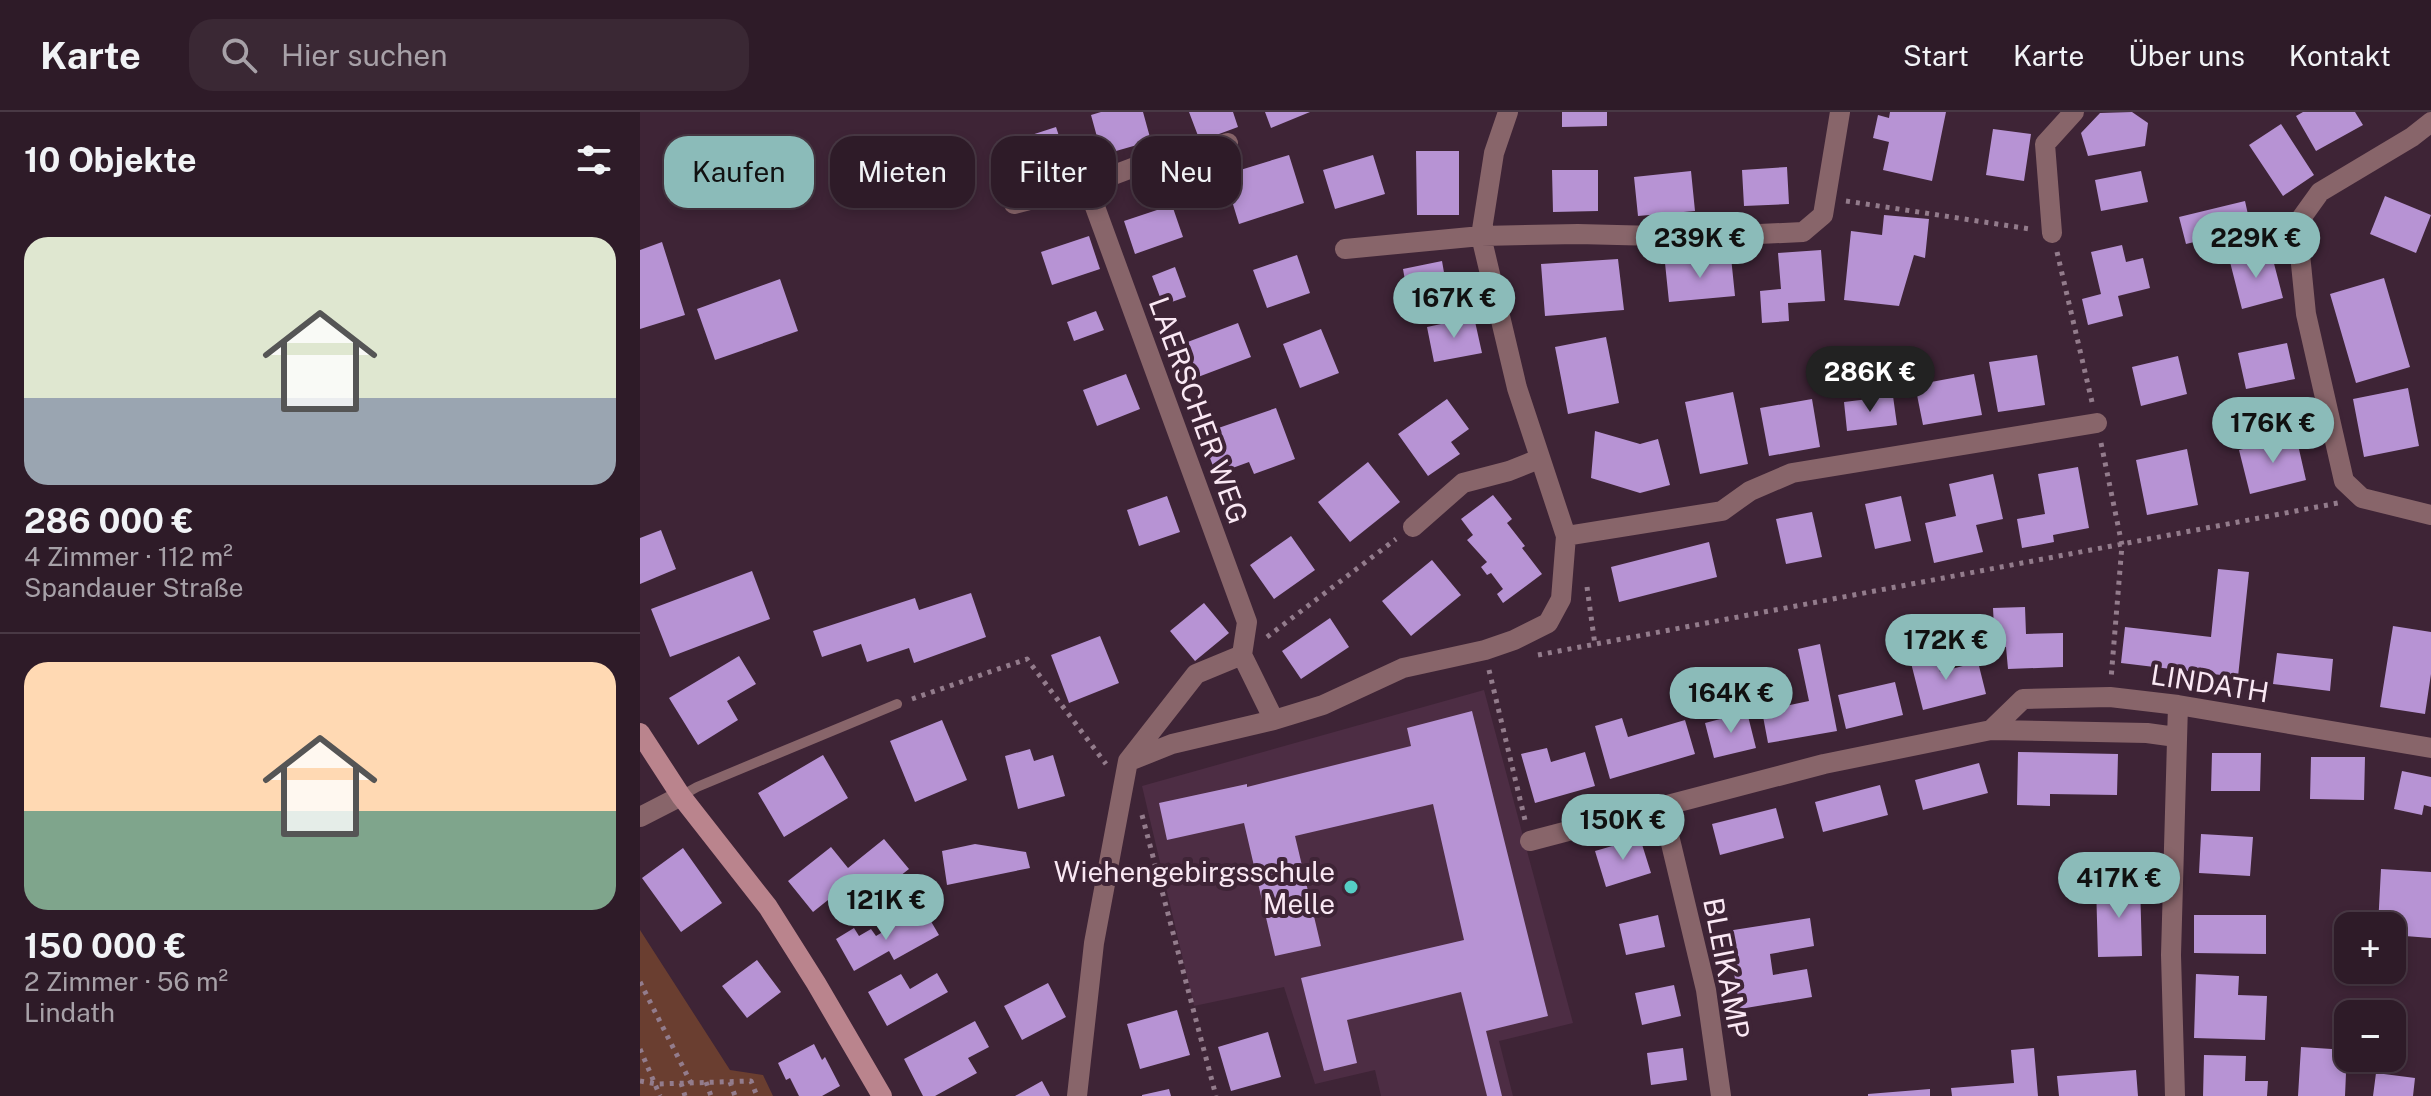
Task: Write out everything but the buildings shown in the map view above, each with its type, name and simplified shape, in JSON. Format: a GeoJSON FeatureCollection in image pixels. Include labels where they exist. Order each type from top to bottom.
{"type":"FeatureCollection","features":[{"type":"Feature","properties":{"kind":"main road"},"geometry":{"type":"LineString","coordinates":[[640,733],[681,796],[768,907],[882,1096]]}},
{"type":"Feature","properties":{"kind":"street"},"geometry":{"type":"LineString","coordinates":[[1128,761],[1172,744],[1323,705],[1403,668],[1485,650],[1548,623],[1561,599],[1566,536],[1517,388],[1481,236],[1494,153],[1508,112]]}},
{"type":"Feature","properties":{"kind":"street"},"geometry":{"type":"LineString","coordinates":[[1345,249],[1481,236],[1578,234],[1696,237],[1803,232],[1823,215],[1840,112]]}},
{"type":"Feature","properties":{"kind":"street"},"geometry":{"type":"LineString","coordinates":[[2052,233],[2045,144],[2074,112]]}},
{"type":"Feature","properties":{"kind":"street"},"geometry":{"type":"LineString","coordinates":[[2431,122],[2412,137],[2320,192],[2297,224],[2306,314],[2344,481],[2362,498],[2431,515]]}},
{"type":"Feature","properties":{"kind":"street","name":"LAERSCHER WEG"},"geometry":{"type":"LineString","coordinates":[[1095,208],[1247,622],[1242,655]]}},
{"type":"Feature","properties":{"kind":"street"},"geometry":{"type":"LineString","coordinates":[[1566,536],[1722,511],[1750,491],[1792,473],[2097,423]]}},
{"type":"Feature","properties":{"kind":"street"},"geometry":{"type":"LineString","coordinates":[[1413,527],[1463,483],[1509,471],[1539,459]]}},
{"type":"Feature","properties":{"kind":"street"},"geometry":{"type":"LineString","coordinates":[[1077,1096],[1094,943],[1128,761],[1196,674],[1242,655],[1274,720]]}},
{"type":"Feature","properties":{"kind":"street","name":"LINDATH"},"geometry":{"type":"LineString","coordinates":[[1991,730],[2023,699],[2110,697],[2178,705],[2431,748]]}},
{"type":"Feature","properties":{"kind":"street"},"geometry":{"type":"LineString","coordinates":[[2175,1096],[2171,955],[2178,705]]}},
{"type":"Feature","properties":{"kind":"street"},"geometry":{"type":"LineString","coordinates":[[1530,841],[1824,764],[1991,730],[2147,733],[2176,737]]}},
{"type":"Feature","properties":{"kind":"street"},"geometry":{"type":"LineString","coordinates":[[640,817],[681,796]]}},
{"type":"Feature","properties":{"kind":"street","name":"BLEIKAMP"},"geometry":{"type":"LineString","coordinates":[[1662,806],[1706,990],[1721,1096]]}},
{"type":"Feature","properties":{"kind":"lane"},"geometry":{"type":"LineString","coordinates":[[681,796],[897,704]]}},
{"type":"Feature","properties":{"kind":"path"},"geometry":{"type":"LineString","coordinates":[[1826,197],[2052,233],[2122,545],[2110,697]]}},
{"type":"Feature","properties":{"kind":"path"},"geometry":{"type":"LineString","coordinates":[[1586,582],[1595,645],[2362,498]]}},
{"type":"Feature","properties":{"kind":"path"},"geometry":{"type":"LineString","coordinates":[[1242,655],[1413,527]]}},
{"type":"Feature","properties":{"kind":"path"},"geometry":{"type":"LineString","coordinates":[[1485,650],[1530,841]]}},
{"type":"Feature","properties":{"kind":"path"},"geometry":{"type":"LineString","coordinates":[[897,704],[1027,659],[1106,765],[1128,761]]}},
{"type":"Feature","properties":{"kind":"path"},"geometry":{"type":"LineString","coordinates":[[1140,806],[1216,1096]]}},
{"type":"Feature","properties":{"kind":"path"},"geometry":{"type":"LineString","coordinates":[[640,982],[691,1083]]}},
{"type":"Feature","properties":{"kind":"path"},"geometry":{"type":"LineString","coordinates":[[640,1049],[660,1096]]}},
{"type":"Feature","properties":{"kind":"path"},"geometry":{"type":"LineString","coordinates":[[640,1081],[657,1084],[751,1081],[757,1096]]}},
{"type":"Feature","properties":{"kind":"path"},"geometry":{"type":"LineString","coordinates":[[706,1082],[711,1096]]}},
{"type":"Feature","properties":{"kind":"path"},"geometry":{"type":"LineString","coordinates":[[730,1082],[735,1096]]}},
{"type":"Feature","properties":{"kind":"path"},"geometry":{"type":"LineString","coordinates":[[681,1083],[685,1096]]}},
{"type":"Feature","properties":{"kind":"shaded area","name":"Wiehengebirgsschule Melle"},"geometry":{"type":"Polygon","coordinates":[[[1484,690],[1573,1023],[1499,1041],[1513,1096],[1381,1096],[1375,1070],[1315,1084],[1284,987],[1194,1006],[1142,786],[1484,690]]]}},
{"type":"Feature","properties":{"kind":"shaded area"},"geometry":{"type":"Polygon","coordinates":[[[640,930],[730,1070],[763,1075],[773,1096],[640,1096],[640,930]]]}},
{"type":"Feature","properties":{"kind":"place","name":"Wiehengebirgsschule Melle"},"geometry":{"type":"Point","coordinates":[1351,887]}}]}
